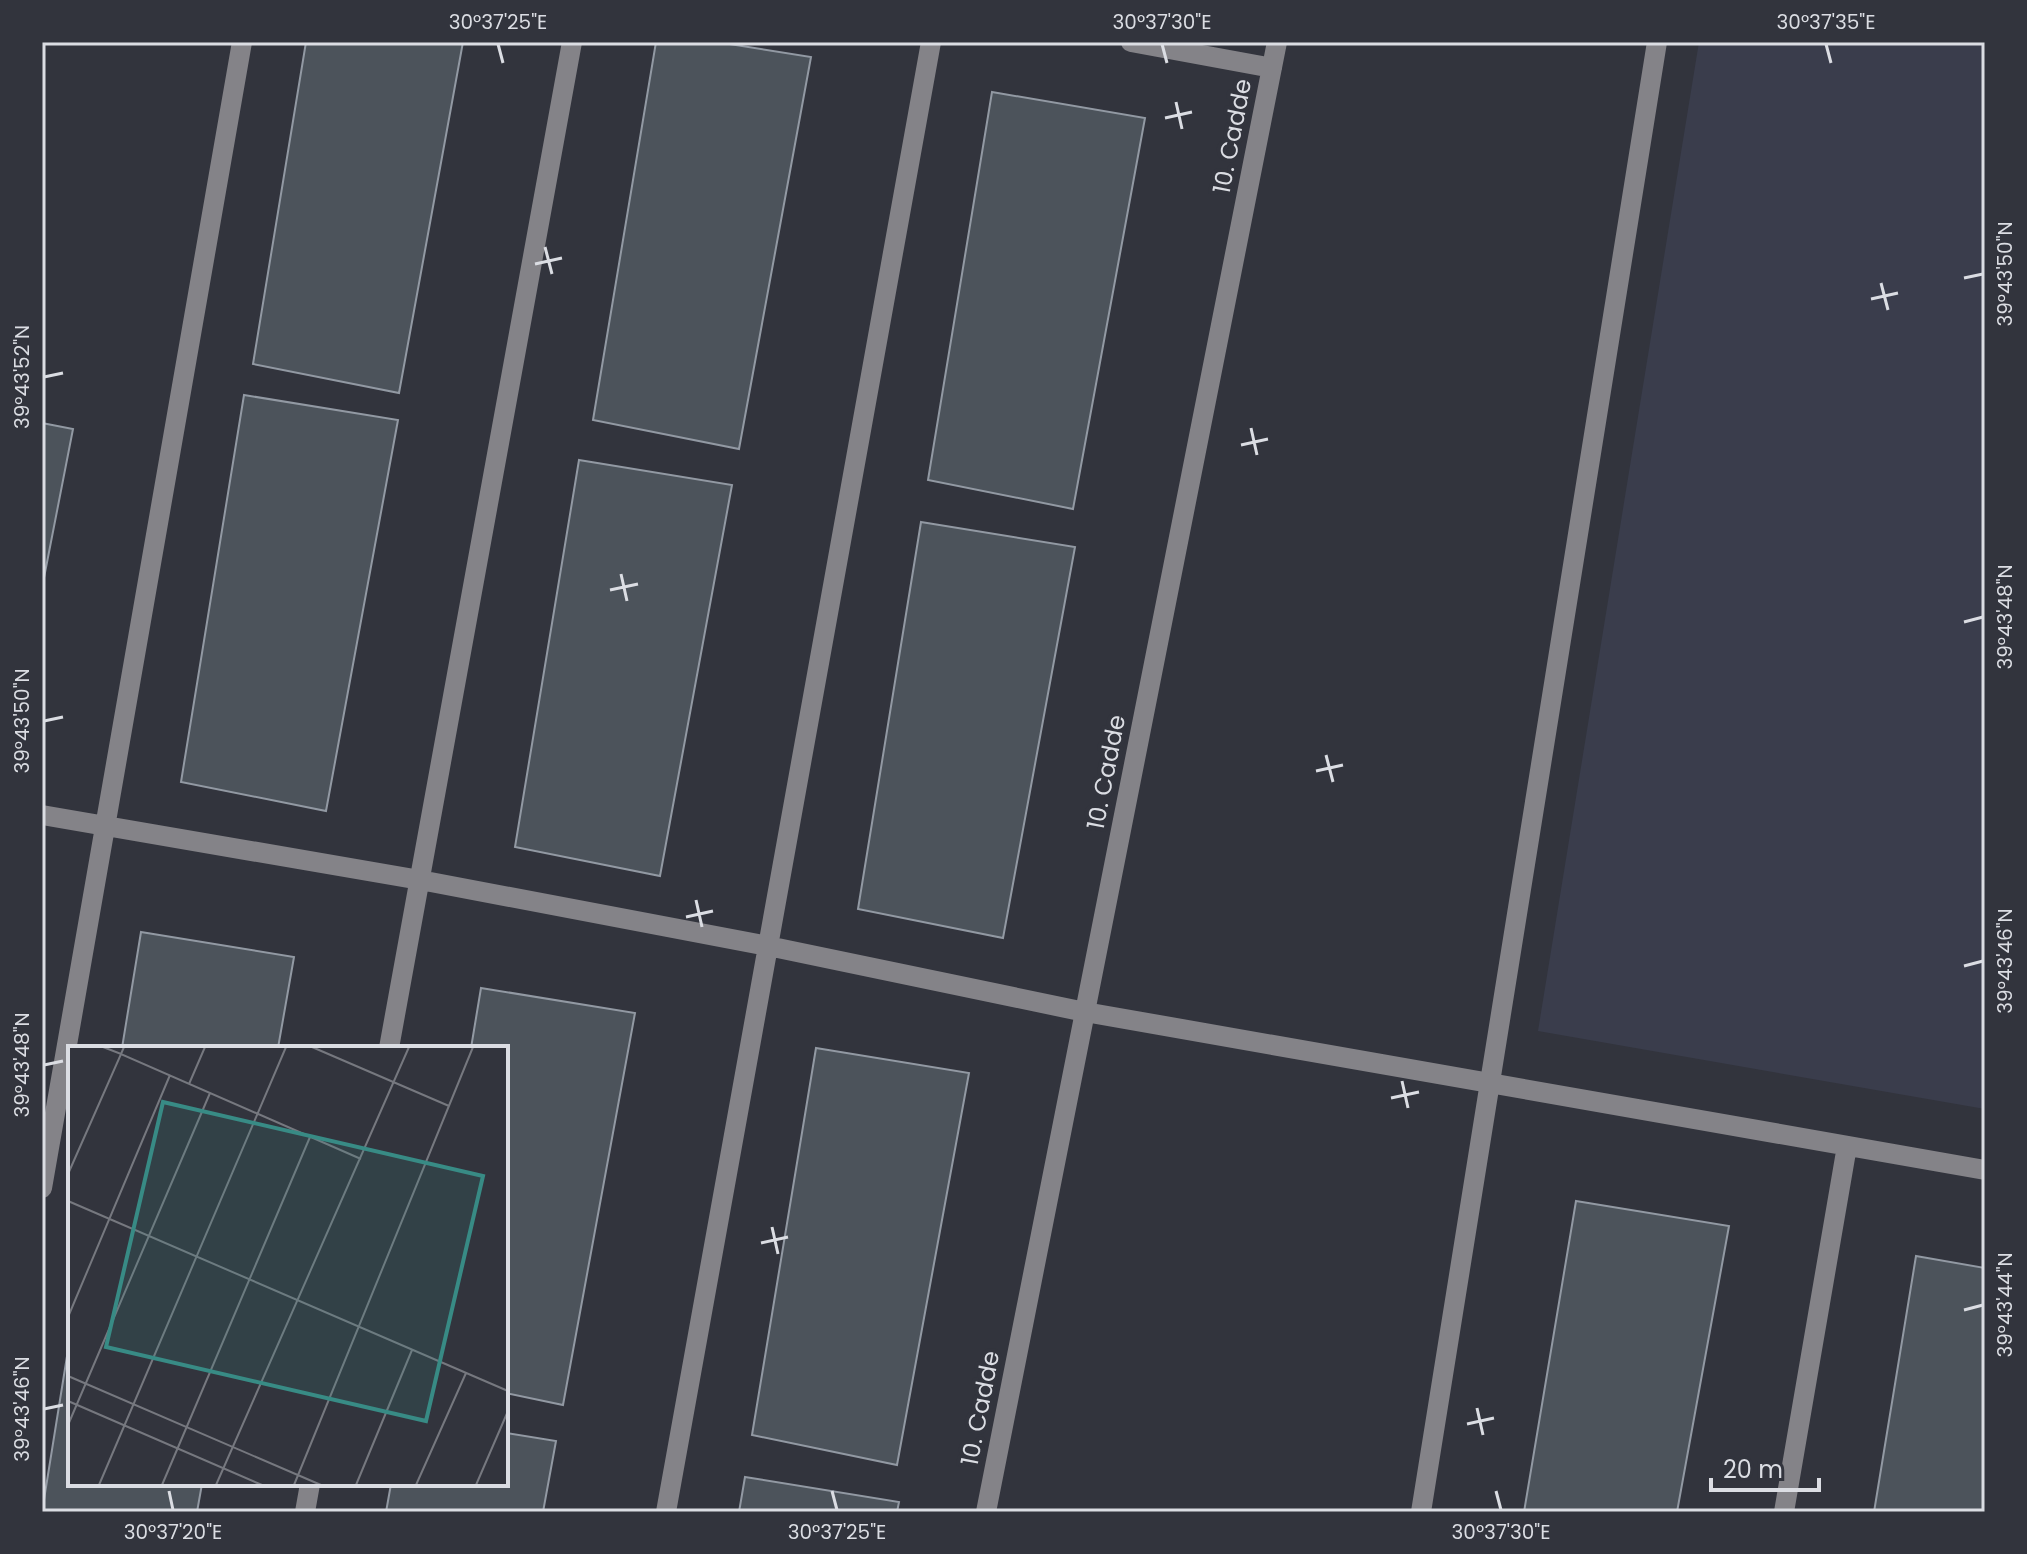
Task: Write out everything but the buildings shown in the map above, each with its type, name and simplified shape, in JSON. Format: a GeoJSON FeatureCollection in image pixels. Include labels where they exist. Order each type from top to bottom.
{"type":"FeatureCollection","features":[{"type":"Feature","properties":{"kind":"street"},"geometry":{"type":"LineString","coordinates":[[42,1188],[242,42]]}},
{"type":"Feature","properties":{"kind":"street"},"geometry":{"type":"LineString","coordinates":[[389,1046],[572,42]]}},
{"type":"Feature","properties":{"kind":"street"},"geometry":{"type":"LineString","coordinates":[[666,1512],[931,42]]}},
{"type":"Feature","properties":{"kind":"street"},"geometry":{"type":"LineString","coordinates":[[1131,42],[1272,68]]}},
{"type":"Feature","properties":{"kind":"street","name":"10. Cadde"},"geometry":{"type":"LineString","coordinates":[[986,1512],[1277,42]]}},
{"type":"Feature","properties":{"kind":"street"},"geometry":{"type":"LineString","coordinates":[[1421,1512],[1657,42]]}},
{"type":"Feature","properties":{"kind":"street"},"geometry":{"type":"LineString","coordinates":[[42,815],[420,880],[768,946],[1085,1012],[1985,1170]]}},
{"type":"Feature","properties":{"kind":"street"},"geometry":{"type":"LineString","coordinates":[[1784,1512],[1847,1146]]}},
{"type":"Feature","properties":{"kind":"street"},"geometry":{"type":"LineString","coordinates":[[305,1512],[310,1486]]}},
{"type":"Feature","properties":{"kind":"shaded area"},"geometry":{"type":"Polygon","coordinates":[[[1699,42],[1985,42],[1985,1109],[1538,1031],[1699,42]]]}}]}
